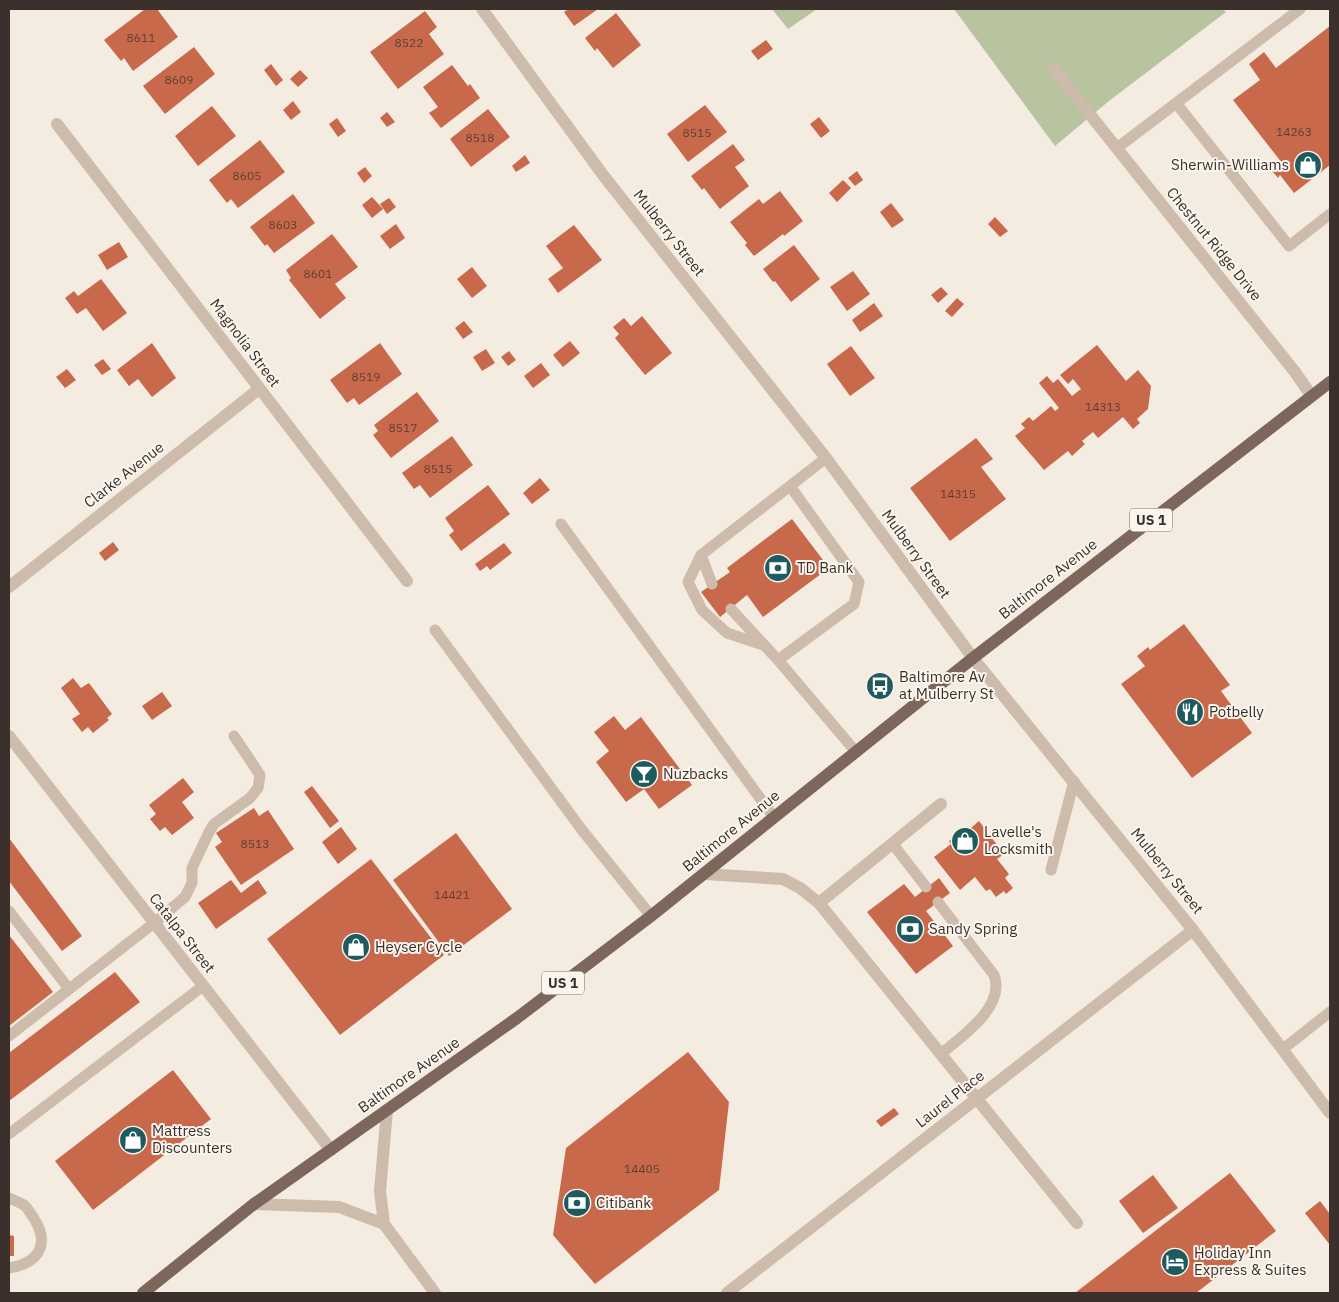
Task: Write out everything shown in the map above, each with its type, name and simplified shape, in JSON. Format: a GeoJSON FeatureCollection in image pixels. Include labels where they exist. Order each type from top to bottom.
{"type":"FeatureCollection","features":[{"type":"Feature","properties":{"kind":"main road","name":"Baltimore Avenue"},"geometry":{"type":"LineString","coordinates":[[143,1293],[254,1204],[517,1018],[651,916],[973,658],[1330,382]]}},
{"type":"Feature","properties":{"kind":"street","name":"Mulberry Street"},"geometry":{"type":"LineString","coordinates":[[482,9],[603,175],[826,458],[973,658],[1194,930],[1330,1113]]}},
{"type":"Feature","properties":{"kind":"street","name":"Chestnut Ridge Drive"},"geometry":{"type":"LineString","coordinates":[[1053,68],[1295,372],[1311,395]]}},
{"type":"Feature","properties":{"kind":"street","name":"Magnolia Street"},"geometry":{"type":"LineString","coordinates":[[57,124],[407,580]]}},
{"type":"Feature","properties":{"kind":"street","name":"Clarke Avenue"},"geometry":{"type":"LineString","coordinates":[[9,587],[259,388]]}},
{"type":"Feature","properties":{"kind":"street","name":"Catalpa Street"},"geometry":{"type":"LineString","coordinates":[[9,736],[331,1150]]}},
{"type":"Feature","properties":{"kind":"street"},"geometry":{"type":"LineString","coordinates":[[819,902],[941,804]]}},
{"type":"Feature","properties":{"kind":"street"},"geometry":{"type":"LineString","coordinates":[[705,874],[783,879],[800,888],[819,902],[1077,1222]]}},
{"type":"Feature","properties":{"kind":"street","name":"Laurel Place"},"geometry":{"type":"LineString","coordinates":[[726,1293],[1194,930]]}},
{"type":"Feature","properties":{"kind":"street"},"geometry":{"type":"LineString","coordinates":[[387,1110],[380,1191],[384,1224],[435,1293]]}},
{"type":"Feature","properties":{"kind":"street"},"geometry":{"type":"LineString","coordinates":[[254,1204],[339,1207],[384,1224]]}},
{"type":"Feature","properties":{"kind":"lane"},"geometry":{"type":"LineString","coordinates":[[1117,148],[1300,9]]}},
{"type":"Feature","properties":{"kind":"lane"},"geometry":{"type":"LineString","coordinates":[[1176,104],[1289,246],[1330,214]]}},
{"type":"Feature","properties":{"kind":"lane"},"geometry":{"type":"LineString","coordinates":[[765,646],[727,633],[702,610],[688,582],[701,555],[826,458]]}},
{"type":"Feature","properties":{"kind":"lane"},"geometry":{"type":"LineString","coordinates":[[778,660],[854,604],[860,582],[790,486]]}},
{"type":"Feature","properties":{"kind":"lane"},"geometry":{"type":"LineString","coordinates":[[561,524],[774,816]]}},
{"type":"Feature","properties":{"kind":"lane"},"geometry":{"type":"LineString","coordinates":[[701,555],[712,584]]}},
{"type":"Feature","properties":{"kind":"lane"},"geometry":{"type":"LineString","coordinates":[[731,609],[778,660],[856,752]]}},
{"type":"Feature","properties":{"kind":"lane"},"geometry":{"type":"LineString","coordinates":[[435,630],[582,830],[651,916]]}},
{"type":"Feature","properties":{"kind":"lane"},"geometry":{"type":"LineString","coordinates":[[9,1036],[185,897],[192,883],[192,868],[214,824],[250,798],[258,788],[260,775],[234,736]]}},
{"type":"Feature","properties":{"kind":"lane"},"geometry":{"type":"LineString","coordinates":[[1051,870],[1074,782]]}},
{"type":"Feature","properties":{"kind":"lane"},"geometry":{"type":"LineString","coordinates":[[892,844],[926,887]]}},
{"type":"Feature","properties":{"kind":"lane"},"geometry":{"type":"LineString","coordinates":[[938,902],[994,975],[998,984],[987,1012],[979,1022],[941,1054]]}},
{"type":"Feature","properties":{"kind":"lane"},"geometry":{"type":"LineString","coordinates":[[9,911],[69,989]]}},
{"type":"Feature","properties":{"kind":"lane"},"geometry":{"type":"LineString","coordinates":[[9,1134],[203,986]]}},
{"type":"Feature","properties":{"kind":"lane"},"geometry":{"type":"LineString","coordinates":[[1283,1049],[1330,1012]]}},
{"type":"Feature","properties":{"kind":"lane"},"geometry":{"type":"LineString","coordinates":[[9,1198],[25,1205],[40,1228],[42,1245],[33,1259],[9,1268]]}},
{"type":"Feature","properties":{"kind":"green space"},"geometry":{"type":"Polygon","coordinates":[[[772,9],[817,9],[788,29],[772,9]]]}},
{"type":"Feature","properties":{"kind":"green space"},"geometry":{"type":"Polygon","coordinates":[[[954,9],[1223,9],[1226,12],[1109,101],[1055,146],[954,9]]]}},
{"type":"Feature","properties":{"kind":"building"},"geometry":{"type":"Polygon","coordinates":[[[145,9],[157,9],[178,37],[133,71],[124,58],[121,61],[104,40],[145,9]]]}},
{"type":"Feature","properties":{"kind":"building"},"geometry":{"type":"Polygon","coordinates":[[[565,9],[598,9],[574,26],[564,12],[567,10],[565,9]]]}},
{"type":"Feature","properties":{"kind":"building"},"geometry":{"type":"Polygon","coordinates":[[[425,11],[437,27],[429,34],[444,54],[398,89],[370,52],[425,11]]]}},
{"type":"Feature","properties":{"kind":"building"},"geometry":{"type":"Polygon","coordinates":[[[616,13],[641,45],[613,68],[597,48],[595,51],[585,38],[616,13]]]}},
{"type":"Feature","properties":{"kind":"building"},"geometry":{"type":"Polygon","coordinates":[[[1330,26],[1330,165],[1294,193],[1280,175],[1278,178],[1272,171],[1282,163],[1233,100],[1260,80],[1249,64],[1264,52],[1276,68],[1330,26]]]}},
{"type":"Feature","properties":{"kind":"building"},"geometry":{"type":"Polygon","coordinates":[[[766,40],[773,49],[758,60],[751,51],[766,40]]]}},
{"type":"Feature","properties":{"kind":"building"},"geometry":{"type":"Polygon","coordinates":[[[194,47],[215,74],[165,114],[143,86],[194,47]]]}},
{"type":"Feature","properties":{"kind":"building"},"geometry":{"type":"Polygon","coordinates":[[[271,64],[283,80],[276,86],[264,70],[271,64]]]}},
{"type":"Feature","properties":{"kind":"building"},"geometry":{"type":"Polygon","coordinates":[[[452,65],[480,98],[441,128],[429,113],[438,107],[423,87],[452,65]]]}},
{"type":"Feature","properties":{"kind":"building"},"geometry":{"type":"Polygon","coordinates":[[[300,70],[308,78],[298,87],[290,79],[300,70]]]}},
{"type":"Feature","properties":{"kind":"building"},"geometry":{"type":"Polygon","coordinates":[[[293,101],[301,112],[291,120],[283,110],[293,101]]]}},
{"type":"Feature","properties":{"kind":"building"},"geometry":{"type":"Polygon","coordinates":[[[705,105],[727,132],[688,162],[667,134],[705,105]]]}},
{"type":"Feature","properties":{"kind":"building"},"geometry":{"type":"Polygon","coordinates":[[[212,106],[236,136],[198,166],[175,136],[212,106]]]}},
{"type":"Feature","properties":{"kind":"building"},"geometry":{"type":"Polygon","coordinates":[[[488,109],[510,137],[471,167],[450,139],[488,109]]]}},
{"type":"Feature","properties":{"kind":"building"},"geometry":{"type":"Polygon","coordinates":[[[387,112],[395,122],[387,127],[380,118],[387,112]]]}},
{"type":"Feature","properties":{"kind":"building"},"geometry":{"type":"Polygon","coordinates":[[[819,117],[830,131],[821,138],[810,124],[819,117]]]}},
{"type":"Feature","properties":{"kind":"building"},"geometry":{"type":"Polygon","coordinates":[[[337,118],[346,131],[338,137],[329,124],[337,118]]]}},
{"type":"Feature","properties":{"kind":"building"},"geometry":{"type":"Polygon","coordinates":[[[260,140],[285,172],[238,208],[231,199],[227,203],[209,180],[260,140]]]}},
{"type":"Feature","properties":{"kind":"building"},"geometry":{"type":"Polygon","coordinates":[[[733,144],[745,160],[735,167],[749,186],[720,209],[704,188],[702,190],[691,176],[733,144]]]}},
{"type":"Feature","properties":{"kind":"building"},"geometry":{"type":"Polygon","coordinates":[[[525,155],[530,163],[516,172],[512,166],[525,155]]]}},
{"type":"Feature","properties":{"kind":"building"},"geometry":{"type":"Polygon","coordinates":[[[365,167],[372,176],[364,183],[357,173],[365,167]]]}},
{"type":"Feature","properties":{"kind":"building"},"geometry":{"type":"Polygon","coordinates":[[[857,171],[863,180],[855,186],[848,178],[857,171]]]}},
{"type":"Feature","properties":{"kind":"building"},"geometry":{"type":"Polygon","coordinates":[[[843,180],[851,188],[837,202],[829,193],[843,180]]]}},
{"type":"Feature","properties":{"kind":"building"},"geometry":{"type":"Polygon","coordinates":[[[780,191],[803,221],[754,256],[745,245],[747,243],[730,222],[759,199],[763,204],[780,191]]]}},
{"type":"Feature","properties":{"kind":"building"},"geometry":{"type":"Polygon","coordinates":[[[293,194],[315,223],[274,253],[267,244],[265,246],[250,227],[293,194]]]}},
{"type":"Feature","properties":{"kind":"building"},"geometry":{"type":"Polygon","coordinates":[[[372,197],[383,209],[372,218],[362,205],[372,197]]]}},
{"type":"Feature","properties":{"kind":"building"},"geometry":{"type":"Polygon","coordinates":[[[389,198],[396,207],[387,214],[380,204],[389,198]]]}},
{"type":"Feature","properties":{"kind":"building"},"geometry":{"type":"Polygon","coordinates":[[[891,203],[904,220],[892,228],[880,212],[891,203]]]}},
{"type":"Feature","properties":{"kind":"building"},"geometry":{"type":"Polygon","coordinates":[[[995,217],[1008,231],[1000,237],[988,224],[995,217]]]}},
{"type":"Feature","properties":{"kind":"building"},"geometry":{"type":"Polygon","coordinates":[[[396,224],[405,238],[390,249],[380,236],[396,224]]]}},
{"type":"Feature","properties":{"kind":"building"},"geometry":{"type":"Polygon","coordinates":[[[574,225],[602,260],[558,293],[548,279],[563,268],[546,246],[574,225]]]}},
{"type":"Feature","properties":{"kind":"building"},"geometry":{"type":"Polygon","coordinates":[[[332,234],[358,267],[335,284],[346,298],[320,319],[289,280],[291,278],[286,270],[332,234]]]}},
{"type":"Feature","properties":{"kind":"building"},"geometry":{"type":"Polygon","coordinates":[[[119,242],[128,257],[107,270],[98,255],[119,242]]]}},
{"type":"Feature","properties":{"kind":"building"},"geometry":{"type":"Polygon","coordinates":[[[794,245],[820,279],[791,302],[763,269],[794,245]]]}},
{"type":"Feature","properties":{"kind":"building"},"geometry":{"type":"Polygon","coordinates":[[[472,267],[487,286],[472,298],[457,279],[472,267]]]}},
{"type":"Feature","properties":{"kind":"building"},"geometry":{"type":"Polygon","coordinates":[[[853,271],[870,294],[847,311],[830,287],[853,271]]]}},
{"type":"Feature","properties":{"kind":"building"},"geometry":{"type":"Polygon","coordinates":[[[101,279],[127,313],[103,331],[86,308],[77,314],[65,298],[74,291],[78,296],[101,279]]]}},
{"type":"Feature","properties":{"kind":"building"},"geometry":{"type":"Polygon","coordinates":[[[941,287],[948,294],[938,303],[931,295],[941,287]]]}},
{"type":"Feature","properties":{"kind":"building"},"geometry":{"type":"Polygon","coordinates":[[[957,298],[964,304],[952,317],[945,311],[957,298]]]}},
{"type":"Feature","properties":{"kind":"building"},"geometry":{"type":"Polygon","coordinates":[[[874,303],[883,316],[860,332],[852,320],[874,303]]]}},
{"type":"Feature","properties":{"kind":"building"},"geometry":{"type":"Polygon","coordinates":[[[642,316],[672,353],[645,375],[615,338],[619,334],[613,327],[624,318],[631,326],[642,316]]]}},
{"type":"Feature","properties":{"kind":"building"},"geometry":{"type":"Polygon","coordinates":[[[464,321],[473,332],[463,339],[455,328],[464,321]]]}},
{"type":"Feature","properties":{"kind":"building"},"geometry":{"type":"Polygon","coordinates":[[[570,341],[580,353],[563,367],[553,355],[570,341]]]}},
{"type":"Feature","properties":{"kind":"building"},"geometry":{"type":"Polygon","coordinates":[[[152,343],[176,378],[152,397],[138,379],[129,386],[117,370],[152,343]]]}},
{"type":"Feature","properties":{"kind":"building"},"geometry":{"type":"Polygon","coordinates":[[[380,343],[402,374],[359,405],[354,398],[347,403],[330,380],[380,343]]]}},
{"type":"Feature","properties":{"kind":"building"},"geometry":{"type":"Polygon","coordinates":[[[1097,345],[1126,381],[1138,370],[1151,386],[1148,409],[1137,419],[1140,423],[1133,429],[1123,417],[1098,438],[1093,432],[1082,441],[1085,444],[1072,456],[1068,451],[1044,470],[1015,436],[1025,428],[1021,424],[1029,417],[1033,421],[1051,406],[1055,411],[1059,408],[1039,383],[1047,376],[1053,383],[1058,379],[1072,396],[1081,389],[1073,379],[1068,384],[1060,375],[1097,345]]]}},
{"type":"Feature","properties":{"kind":"building"},"geometry":{"type":"Polygon","coordinates":[[[851,346],[875,378],[850,396],[827,364],[851,346]]]}},
{"type":"Feature","properties":{"kind":"building"},"geometry":{"type":"Polygon","coordinates":[[[486,349],[495,363],[482,371],[473,357],[486,349]]]}},
{"type":"Feature","properties":{"kind":"building"},"geometry":{"type":"Polygon","coordinates":[[[509,351],[516,360],[508,366],[501,357],[509,351]]]}},
{"type":"Feature","properties":{"kind":"building"},"geometry":{"type":"Polygon","coordinates":[[[103,359],[111,369],[102,375],[94,365],[103,359]]]}},
{"type":"Feature","properties":{"kind":"building"},"geometry":{"type":"Polygon","coordinates":[[[541,363],[550,375],[533,388],[524,376],[541,363]]]}},
{"type":"Feature","properties":{"kind":"building"},"geometry":{"type":"Polygon","coordinates":[[[67,369],[76,380],[65,388],[56,377],[67,369]]]}},
{"type":"Feature","properties":{"kind":"building"},"geometry":{"type":"Polygon","coordinates":[[[417,392],[439,421],[391,458],[373,435],[378,431],[374,425],[417,392]]]}},
{"type":"Feature","properties":{"kind":"building"},"geometry":{"type":"Polygon","coordinates":[[[452,436],[473,465],[430,498],[420,485],[414,489],[402,473],[452,436]]]}},
{"type":"Feature","properties":{"kind":"building"},"geometry":{"type":"Polygon","coordinates":[[[976,438],[993,459],[981,467],[1006,499],[950,541],[910,488],[976,438]]]}},
{"type":"Feature","properties":{"kind":"building"},"geometry":{"type":"Polygon","coordinates":[[[540,478],[550,490],[532,504],[523,493],[540,478]]]}},
{"type":"Feature","properties":{"kind":"building"},"geometry":{"type":"Polygon","coordinates":[[[488,485],[510,514],[461,551],[449,535],[454,531],[445,518],[488,485]]]}},
{"type":"Feature","properties":{"kind":"building","name":"TD Bank"},"geometry":{"type":"Polygon","coordinates":[[[792,519],[829,568],[763,617],[747,595],[720,617],[701,592],[730,572],[727,568],[792,519]]]}},
{"type":"Feature","properties":{"kind":"building"},"geometry":{"type":"Polygon","coordinates":[[[113,542],[119,550],[105,561],[99,553],[113,542]]]}},
{"type":"Feature","properties":{"kind":"building"},"geometry":{"type":"Polygon","coordinates":[[[504,543],[512,553],[490,570],[487,566],[480,571],[475,564],[504,543]]]}},
{"type":"Feature","properties":{"kind":"building","name":"Potbelly"},"geometry":{"type":"Polygon","coordinates":[[[1184,624],[1230,685],[1221,691],[1252,733],[1192,778],[1121,684],[1145,666],[1137,656],[1148,647],[1150,650],[1184,624]]]}},
{"type":"Feature","properties":{"kind":"building"},"geometry":{"type":"Polygon","coordinates":[[[73,678],[81,688],[89,683],[112,714],[107,718],[109,720],[93,733],[88,727],[82,732],[72,719],[80,714],[61,688],[73,678]]]}},
{"type":"Feature","properties":{"kind":"building"},"geometry":{"type":"Polygon","coordinates":[[[162,692],[172,706],[152,720],[142,706],[162,692]]]}},
{"type":"Feature","properties":{"kind":"building","name":"Nuzbacks"},"geometry":{"type":"Polygon","coordinates":[[[614,716],[625,730],[641,717],[692,785],[659,809],[644,789],[626,802],[596,762],[609,751],[594,732],[614,716]]]}},
{"type":"Feature","properties":{"kind":"building"},"geometry":{"type":"Polygon","coordinates":[[[183,778],[194,792],[182,802],[194,818],[172,835],[165,827],[160,831],[150,819],[156,814],[149,805],[183,778]]]}},
{"type":"Feature","properties":{"kind":"building"},"geometry":{"type":"Polygon","coordinates":[[[312,786],[339,821],[330,828],[304,792],[312,786]]]}},
{"type":"Feature","properties":{"kind":"building"},"geometry":{"type":"Polygon","coordinates":[[[254,808],[259,816],[268,810],[294,849],[241,885],[215,847],[222,842],[216,833],[254,808]]]}},
{"type":"Feature","properties":{"kind":"building"},"geometry":{"type":"Polygon","coordinates":[[[979,821],[1004,854],[997,859],[1009,874],[1005,878],[1013,888],[1006,894],[1004,891],[996,897],[990,889],[986,891],[975,877],[960,890],[934,857],[951,844],[949,841],[960,831],[963,835],[979,821]]]}},
{"type":"Feature","properties":{"kind":"building"},"geometry":{"type":"Polygon","coordinates":[[[341,827],[357,849],[338,864],[322,842],[341,827]]]}},
{"type":"Feature","properties":{"kind":"building"},"geometry":{"type":"Polygon","coordinates":[[[456,833],[512,909],[449,956],[393,880],[456,833]]]}},
{"type":"Feature","properties":{"kind":"building"},"geometry":{"type":"Polygon","coordinates":[[[9,838],[82,936],[62,951],[9,881],[9,838]]]}},
{"type":"Feature","properties":{"kind":"building","name":"Heyser Cycle"},"geometry":{"type":"Polygon","coordinates":[[[371,859],[444,955],[340,1035],[267,939],[371,859]]]}},
{"type":"Feature","properties":{"kind":"building","name":"Sandy Spring"},"geometry":{"type":"Polygon","coordinates":[[[939,878],[950,893],[926,911],[953,946],[916,974],[867,912],[904,884],[915,897],[939,878]]]}},
{"type":"Feature","properties":{"kind":"building"},"geometry":{"type":"Polygon","coordinates":[[[231,880],[241,893],[258,880],[267,893],[216,929],[198,903],[231,880]]]}},
{"type":"Feature","properties":{"kind":"building"},"geometry":{"type":"Polygon","coordinates":[[[9,935],[53,992],[9,1026],[9,935]]]}},
{"type":"Feature","properties":{"kind":"building"},"geometry":{"type":"Polygon","coordinates":[[[115,972],[140,1002],[9,1101],[9,1053],[115,972]]]}},
{"type":"Feature","properties":{"kind":"building"},"geometry":{"type":"Polygon","coordinates":[[[688,1052],[729,1102],[719,1190],[595,1284],[553,1235],[566,1148],[688,1052]]]}},
{"type":"Feature","properties":{"kind":"building","name":"Mattress Discounters"},"geometry":{"type":"Polygon","coordinates":[[[173,1070],[211,1119],[93,1210],[55,1161],[173,1070]]]}},
{"type":"Feature","properties":{"kind":"building"},"geometry":{"type":"Polygon","coordinates":[[[894,1108],[899,1114],[881,1127],[876,1121],[894,1108]]]}},
{"type":"Feature","properties":{"kind":"building","name":"Holiday Inn Express & Suites"},"geometry":{"type":"Polygon","coordinates":[[[1230,1173],[1276,1231],[1196,1293],[1075,1293],[1230,1173]]]}},
{"type":"Feature","properties":{"kind":"building"},"geometry":{"type":"Polygon","coordinates":[[[1153,1175],[1178,1208],[1143,1233],[1119,1201],[1153,1175]]]}},
{"type":"Feature","properties":{"kind":"building"},"geometry":{"type":"Polygon","coordinates":[[[1320,1201],[1330,1214],[1330,1245],[1305,1213],[1320,1201]]]}},
{"type":"Feature","properties":{"kind":"building"},"geometry":{"type":"Polygon","coordinates":[[[9,1235],[14,1236],[14,1256],[9,1256],[9,1235]]]}},
{"type":"Feature","properties":{"kind":"place","name":"Sherwin-Williams"},"geometry":{"type":"Point","coordinates":[1308,165]}},
{"type":"Feature","properties":{"kind":"place","name":"TD Bank"},"geometry":{"type":"Point","coordinates":[778,568]}},
{"type":"Feature","properties":{"kind":"place","name":"Baltimore Av at Mulberry St"},"geometry":{"type":"Point","coordinates":[880,686]}},
{"type":"Feature","properties":{"kind":"place","name":"Potbelly"},"geometry":{"type":"Point","coordinates":[1190,712]}},
{"type":"Feature","properties":{"kind":"place","name":"Nuzbacks"},"geometry":{"type":"Point","coordinates":[644,774]}},
{"type":"Feature","properties":{"kind":"place","name":"Lavelle's Locksmith"},"geometry":{"type":"Point","coordinates":[965,841]}},
{"type":"Feature","properties":{"kind":"place","name":"Sandy Spring"},"geometry":{"type":"Point","coordinates":[910,929]}},
{"type":"Feature","properties":{"kind":"place","name":"Heyser Cycle"},"geometry":{"type":"Point","coordinates":[356,947]}},
{"type":"Feature","properties":{"kind":"place","name":"Mattress Discounters"},"geometry":{"type":"Point","coordinates":[133,1140]}},
{"type":"Feature","properties":{"kind":"place","name":"Citibank"},"geometry":{"type":"Point","coordinates":[577,1203]}},
{"type":"Feature","properties":{"kind":"place","name":"Holiday Inn Express & Suites"},"geometry":{"type":"Point","coordinates":[1175,1262]}}]}
